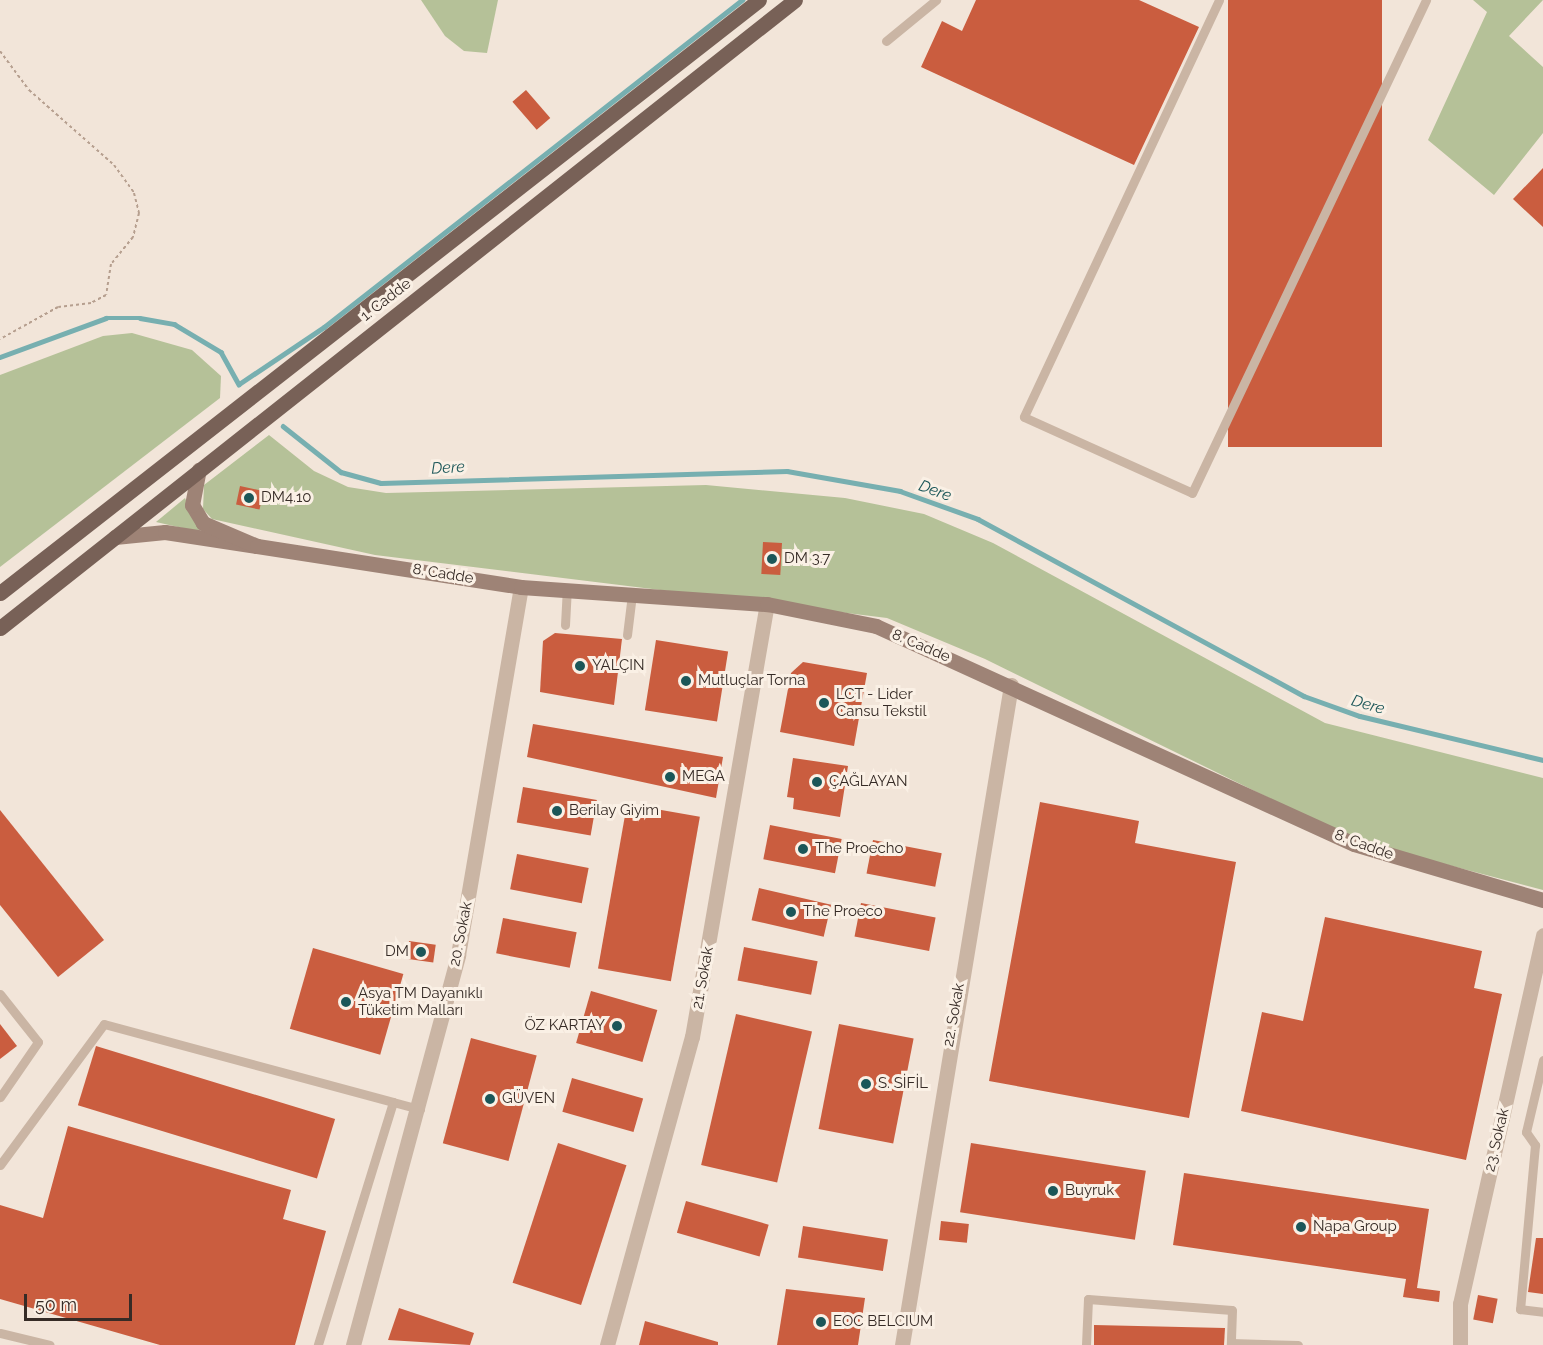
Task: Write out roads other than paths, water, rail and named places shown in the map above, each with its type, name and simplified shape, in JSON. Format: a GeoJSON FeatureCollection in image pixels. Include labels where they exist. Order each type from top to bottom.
{"type":"FeatureCollection","features":[{"type":"Feature","properties":{"kind":"main road","name":"1. Cadde"},"geometry":{"type":"LineString","coordinates":[[0,593],[759,0]]}},
{"type":"Feature","properties":{"kind":"main road","name":"1. Cadde"},"geometry":{"type":"LineString","coordinates":[[0,628],[795,0]]}},
{"type":"Feature","properties":{"kind":"street","name":"8. Cadde"},"geometry":{"type":"LineString","coordinates":[[199,470],[192,505],[203,523],[257,546]]}},
{"type":"Feature","properties":{"kind":"street","name":"8. Cadde"},"geometry":{"type":"LineString","coordinates":[[115,537],[165,532],[521,586],[767,604],[876,626],[1011,685],[1354,844],[1543,900]]}},
{"type":"Feature","properties":{"kind":"street","name":"20. Sokak"},"geometry":{"type":"LineString","coordinates":[[353,1345],[420,1109],[458,955],[521,586]]}},
{"type":"Feature","properties":{"kind":"street","name":"21. Sokak"},"geometry":{"type":"LineString","coordinates":[[607,1345],[693,1037],[767,604]]}},
{"type":"Feature","properties":{"kind":"street","name":"22. Sokak"},"geometry":{"type":"LineString","coordinates":[[902,1345],[1011,685]]}},
{"type":"Feature","properties":{"kind":"street","name":"23. Sokak"},"geometry":{"type":"LineString","coordinates":[[1460,1345],[1460,1304],[1543,935]]}},
{"type":"Feature","properties":{"kind":"lane"},"geometry":{"type":"LineString","coordinates":[[886,41],[936,0]]}},
{"type":"Feature","properties":{"kind":"lane"},"geometry":{"type":"LineString","coordinates":[[1219,0],[1024,417],[1192,493],[1426,0]]}},
{"type":"Feature","properties":{"kind":"lane"},"geometry":{"type":"LineString","coordinates":[[565,625],[567,590]]}},
{"type":"Feature","properties":{"kind":"lane"},"geometry":{"type":"LineString","coordinates":[[627,635],[632,594]]}},
{"type":"Feature","properties":{"kind":"lane"},"geometry":{"type":"LineString","coordinates":[[0,994],[38,1042],[0,1097]]}},
{"type":"Feature","properties":{"kind":"lane"},"geometry":{"type":"LineString","coordinates":[[0,1165],[104,1024],[420,1109]]}},
{"type":"Feature","properties":{"kind":"lane"},"geometry":{"type":"LineString","coordinates":[[1543,1060],[1526,1132],[1535,1145],[1520,1309],[1543,1312]]}},
{"type":"Feature","properties":{"kind":"lane"},"geometry":{"type":"LineString","coordinates":[[318,1345],[393,1102]]}},
{"type":"Feature","properties":{"kind":"lane"},"geometry":{"type":"LineString","coordinates":[[1086,1345],[1088,1299],[1232,1310],[1231,1344],[1298,1345]]}},
{"type":"Feature","properties":{"kind":"lane"},"geometry":{"type":"LineString","coordinates":[[0,1333],[50,1345]]}},
{"type":"Feature","properties":{"kind":"waterway"},"geometry":{"type":"LineString","coordinates":[[0,357],[106,318],[140,318],[174,324],[221,352],[239,384],[324,327],[742,0]]}},
{"type":"Feature","properties":{"kind":"waterway","name":"Dere"},"geometry":{"type":"LineString","coordinates":[[283,426],[341,472],[381,483],[787,471],[900,491],[978,519],[1304,696],[1360,716],[1543,760]]}},
{"type":"Feature","properties":{"kind":"place","name":"DM4.10"},"geometry":{"type":"Point","coordinates":[249,498]}},
{"type":"Feature","properties":{"kind":"place","name":"DM 3.7"},"geometry":{"type":"Point","coordinates":[772,559]}},
{"type":"Feature","properties":{"kind":"place","name":"YALÇIN"},"geometry":{"type":"Point","coordinates":[580,666]}},
{"type":"Feature","properties":{"kind":"place","name":"Mutluçlar Torna"},"geometry":{"type":"Point","coordinates":[686,681]}},
{"type":"Feature","properties":{"kind":"place","name":"LCT - Lider Cansu Tekstil"},"geometry":{"type":"Point","coordinates":[824,703]}},
{"type":"Feature","properties":{"kind":"place","name":"MEGA"},"geometry":{"type":"Point","coordinates":[670,777]}},
{"type":"Feature","properties":{"kind":"place","name":"ÇAĞLAYAN"},"geometry":{"type":"Point","coordinates":[817,782]}},
{"type":"Feature","properties":{"kind":"place","name":"Berilay Giyim"},"geometry":{"type":"Point","coordinates":[557,811]}},
{"type":"Feature","properties":{"kind":"place","name":"The Proecho"},"geometry":{"type":"Point","coordinates":[803,849]}},
{"type":"Feature","properties":{"kind":"place","name":"The Proeco"},"geometry":{"type":"Point","coordinates":[791,912]}},
{"type":"Feature","properties":{"kind":"place","name":"DM"},"geometry":{"type":"Point","coordinates":[421,952]}},
{"type":"Feature","properties":{"kind":"place","name":"Asya TM Dayanıklı Tüketim Malları"},"geometry":{"type":"Point","coordinates":[346,1002]}},
{"type":"Feature","properties":{"kind":"place","name":"ÖZ KARTAY"},"geometry":{"type":"Point","coordinates":[617,1026]}},
{"type":"Feature","properties":{"kind":"place","name":"S. SİFİL"},"geometry":{"type":"Point","coordinates":[866,1084]}},
{"type":"Feature","properties":{"kind":"place","name":"GÜVEN"},"geometry":{"type":"Point","coordinates":[490,1099]}},
{"type":"Feature","properties":{"kind":"place","name":"Buyruk"},"geometry":{"type":"Point","coordinates":[1053,1191]}},
{"type":"Feature","properties":{"kind":"place","name":"Napa Group"},"geometry":{"type":"Point","coordinates":[1301,1227]}},
{"type":"Feature","properties":{"kind":"place","name":"EOC BELCIUM"},"geometry":{"type":"Point","coordinates":[821,1322]}}]}
